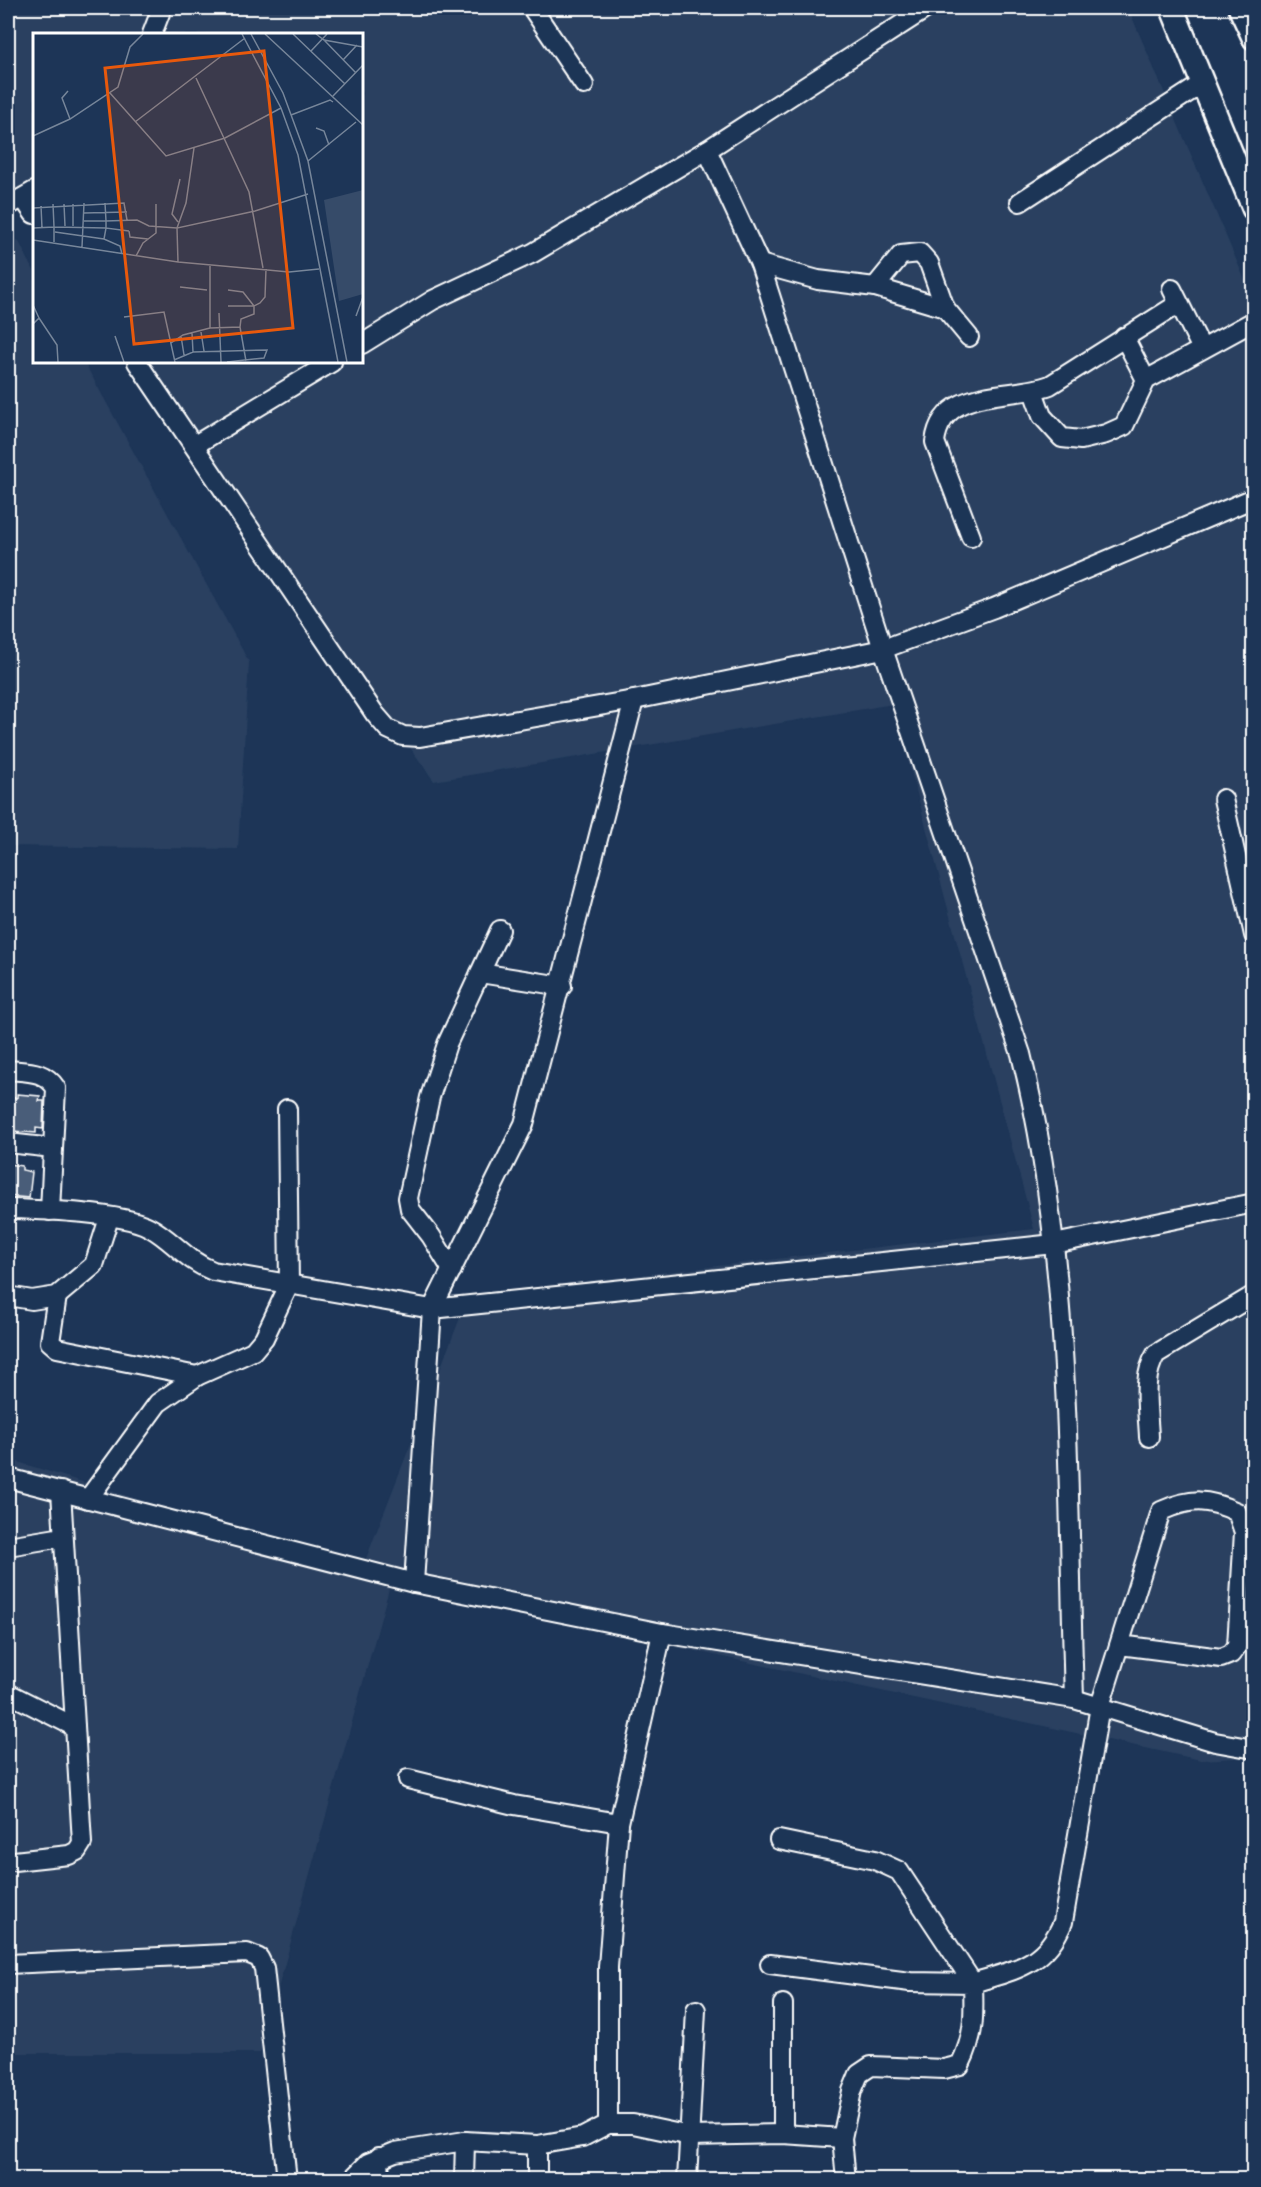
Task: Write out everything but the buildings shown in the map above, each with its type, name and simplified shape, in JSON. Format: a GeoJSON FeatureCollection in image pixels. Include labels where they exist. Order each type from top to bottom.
{"type":"FeatureCollection","features":[{"type":"Feature","properties":{"kind":"main road"},"geometry":{"type":"LineString","coordinates":[[1172,8],[1254,209]]}},
{"type":"Feature","properties":{"kind":"main road"},"geometry":{"type":"LineString","coordinates":[[1240,8],[1254,38]]}},
{"type":"Feature","properties":{"kind":"street"},"geometry":{"type":"LineString","coordinates":[[152,33],[162,8]]}},
{"type":"Feature","properties":{"kind":"street"},"geometry":{"type":"LineString","coordinates":[[532,8],[584,85]]}},
{"type":"Feature","properties":{"kind":"street"},"geometry":{"type":"LineString","coordinates":[[363,343],[433,300],[533,253],[707,150],[927,8]]}},
{"type":"Feature","properties":{"kind":"street"},"geometry":{"type":"LineString","coordinates":[[1020,202],[1203,83]]}},
{"type":"Feature","properties":{"kind":"street"},"geometry":{"type":"LineString","coordinates":[[707,150],[760,264],[883,649],[1021,1054],[1029,1086],[1054,1244],[1063,1344],[1074,1699]]}},
{"type":"Feature","properties":{"kind":"street"},"geometry":{"type":"LineString","coordinates":[[22,198],[33,213]]}},
{"type":"Feature","properties":{"kind":"street"},"geometry":{"type":"LineString","coordinates":[[874,287],[901,255],[920,253],[929,263],[945,308],[969,337]]}},
{"type":"Feature","properties":{"kind":"street"},"geometry":{"type":"LineString","coordinates":[[760,264],[818,280],[874,287],[945,308]]}},
{"type":"Feature","properties":{"kind":"street"},"geometry":{"type":"LineString","coordinates":[[971,537],[935,442],[936,429],[943,417],[959,404],[982,396],[1033,392],[1050,385],[1124,337],[1175,296],[1202,350]]}},
{"type":"Feature","properties":{"kind":"street"},"geometry":{"type":"LineString","coordinates":[[1033,392],[1042,416],[1062,438],[1081,440],[1106,434],[1124,426],[1146,380],[1254,321]]}},
{"type":"Feature","properties":{"kind":"street"},"geometry":{"type":"LineString","coordinates":[[1124,337],[1146,380]]}},
{"type":"Feature","properties":{"kind":"street"},"geometry":{"type":"LineString","coordinates":[[138,363],[375,714],[388,729],[403,736],[420,737],[634,700],[883,649],[994,608],[1254,498]]}},
{"type":"Feature","properties":{"kind":"street"},"geometry":{"type":"LineString","coordinates":[[195,445],[330,363]]}},
{"type":"Feature","properties":{"kind":"street"},"geometry":{"type":"LineString","coordinates":[[414,1583],[432,1309],[524,1124],[562,986],[586,880],[634,700]]}},
{"type":"Feature","properties":{"kind":"street"},"geometry":{"type":"LineString","coordinates":[[1223,799],[1254,936]]}},
{"type":"Feature","properties":{"kind":"street"},"geometry":{"type":"LineString","coordinates":[[452,1270],[431,1236],[410,1209],[408,1198],[430,1097],[447,1044],[500,930]]}},
{"type":"Feature","properties":{"kind":"street"},"geometry":{"type":"LineString","coordinates":[[480,973],[562,986]]}},
{"type":"Feature","properties":{"kind":"street"},"geometry":{"type":"LineString","coordinates":[[8,1070],[39,1072],[49,1078],[56,1088],[50,1211]]}},
{"type":"Feature","properties":{"kind":"street"},"geometry":{"type":"LineString","coordinates":[[88,1499],[158,1403],[197,1376],[253,1351],[264,1338],[289,1285],[287,1109]]}},
{"type":"Feature","properties":{"kind":"street"},"geometry":{"type":"LineString","coordinates":[[8,1143],[53,1148]]}},
{"type":"Feature","properties":{"kind":"street"},"geometry":{"type":"LineString","coordinates":[[8,1209],[50,1211],[128,1220],[149,1227],[195,1264],[213,1271],[432,1309],[1054,1244],[1254,1203]]}},
{"type":"Feature","properties":{"kind":"street"},"geometry":{"type":"LineString","coordinates":[[8,1296],[32,1300],[57,1296],[94,1265],[109,1218]]}},
{"type":"Feature","properties":{"kind":"street"},"geometry":{"type":"LineString","coordinates":[[57,1296],[50,1341],[57,1348],[197,1376]]}},
{"type":"Feature","properties":{"kind":"street"},"geometry":{"type":"LineString","coordinates":[[1149,1437],[1147,1377],[1149,1365],[1156,1354],[1254,1296]]}},
{"type":"Feature","properties":{"kind":"street"},"geometry":{"type":"LineString","coordinates":[[8,1478],[414,1583],[662,1633],[1074,1699],[1215,1742],[1254,1749]]}},
{"type":"Feature","properties":{"kind":"street"},"geometry":{"type":"LineString","coordinates":[[14,1862],[69,1855],[77,1851],[82,1843],[60,1491]]}},
{"type":"Feature","properties":{"kind":"street"},"geometry":{"type":"LineString","coordinates":[[770,1964],[910,1982],[973,1983],[1022,1967],[1044,1954],[1055,1941],[1063,1922],[1100,1706],[1161,1511],[1184,1501],[1219,1504],[1237,1512],[1244,1532],[1237,1646],[1231,1654],[1221,1658],[1120,1645]]}},
{"type":"Feature","properties":{"kind":"street"},"geometry":{"type":"LineString","coordinates":[[8,1546],[63,1537]]}},
{"type":"Feature","properties":{"kind":"street"},"geometry":{"type":"LineString","coordinates":[[608,2124],[608,1967],[619,1823],[662,1633]]}},
{"type":"Feature","properties":{"kind":"street"},"geometry":{"type":"LineString","coordinates":[[8,1694],[75,1727]]}},
{"type":"Feature","properties":{"kind":"street"},"geometry":{"type":"LineString","coordinates":[[408,1779],[514,1805],[619,1823]]}},
{"type":"Feature","properties":{"kind":"street"},"geometry":{"type":"LineString","coordinates":[[779,1840],[875,1860],[899,1871],[973,1983],[974,2027],[960,2065],[944,2069],[872,2066],[859,2074],[852,2091],[842,2138],[846,2180]]}},
{"type":"Feature","properties":{"kind":"street"},"geometry":{"type":"LineString","coordinates":[[8,1964],[248,1953],[258,1958],[264,1968],[287,2180]]}},
{"type":"Feature","properties":{"kind":"street"},"geometry":{"type":"LineString","coordinates":[[783,2004],[783,2134]]}},
{"type":"Feature","properties":{"kind":"street"},"geometry":{"type":"LineString","coordinates":[[687,2180],[696,2010]]}},
{"type":"Feature","properties":{"kind":"street"},"geometry":{"type":"LineString","coordinates":[[351,2180],[368,2163],[379,2157],[465,2141],[537,2145],[583,2136],[608,2124],[633,2124],[690,2136],[783,2134],[842,2138]]}},
{"type":"Feature","properties":{"kind":"street"},"geometry":{"type":"LineString","coordinates":[[464,2180],[465,2141]]}},
{"type":"Feature","properties":{"kind":"street"},"geometry":{"type":"LineString","coordinates":[[537,2145],[537,2180]]}},
{"type":"Feature","properties":{"kind":"street"},"geometry":{"type":"LineString","coordinates":[[379,2157],[380,2180]]}},
{"type":"Feature","properties":{"kind":"shaded area"},"geometry":{"type":"Polygon","coordinates":[[[8,8],[1128,8],[1253,299],[1253,1757],[1201,1760],[390,1585],[260,2053],[8,2053],[8,1459],[362,1569],[469,1295],[1034,1229],[893,704],[434,781],[136,363],[363,363],[363,33],[33,33],[33,219],[8,182],[8,8]]]}},
{"type":"Feature","properties":{"kind":"shaded area"},"geometry":{"type":"Polygon","coordinates":[[[18,240],[33,269],[33,363],[85,363],[249,662],[238,849],[8,846],[8,246],[18,240]]]}}]}
